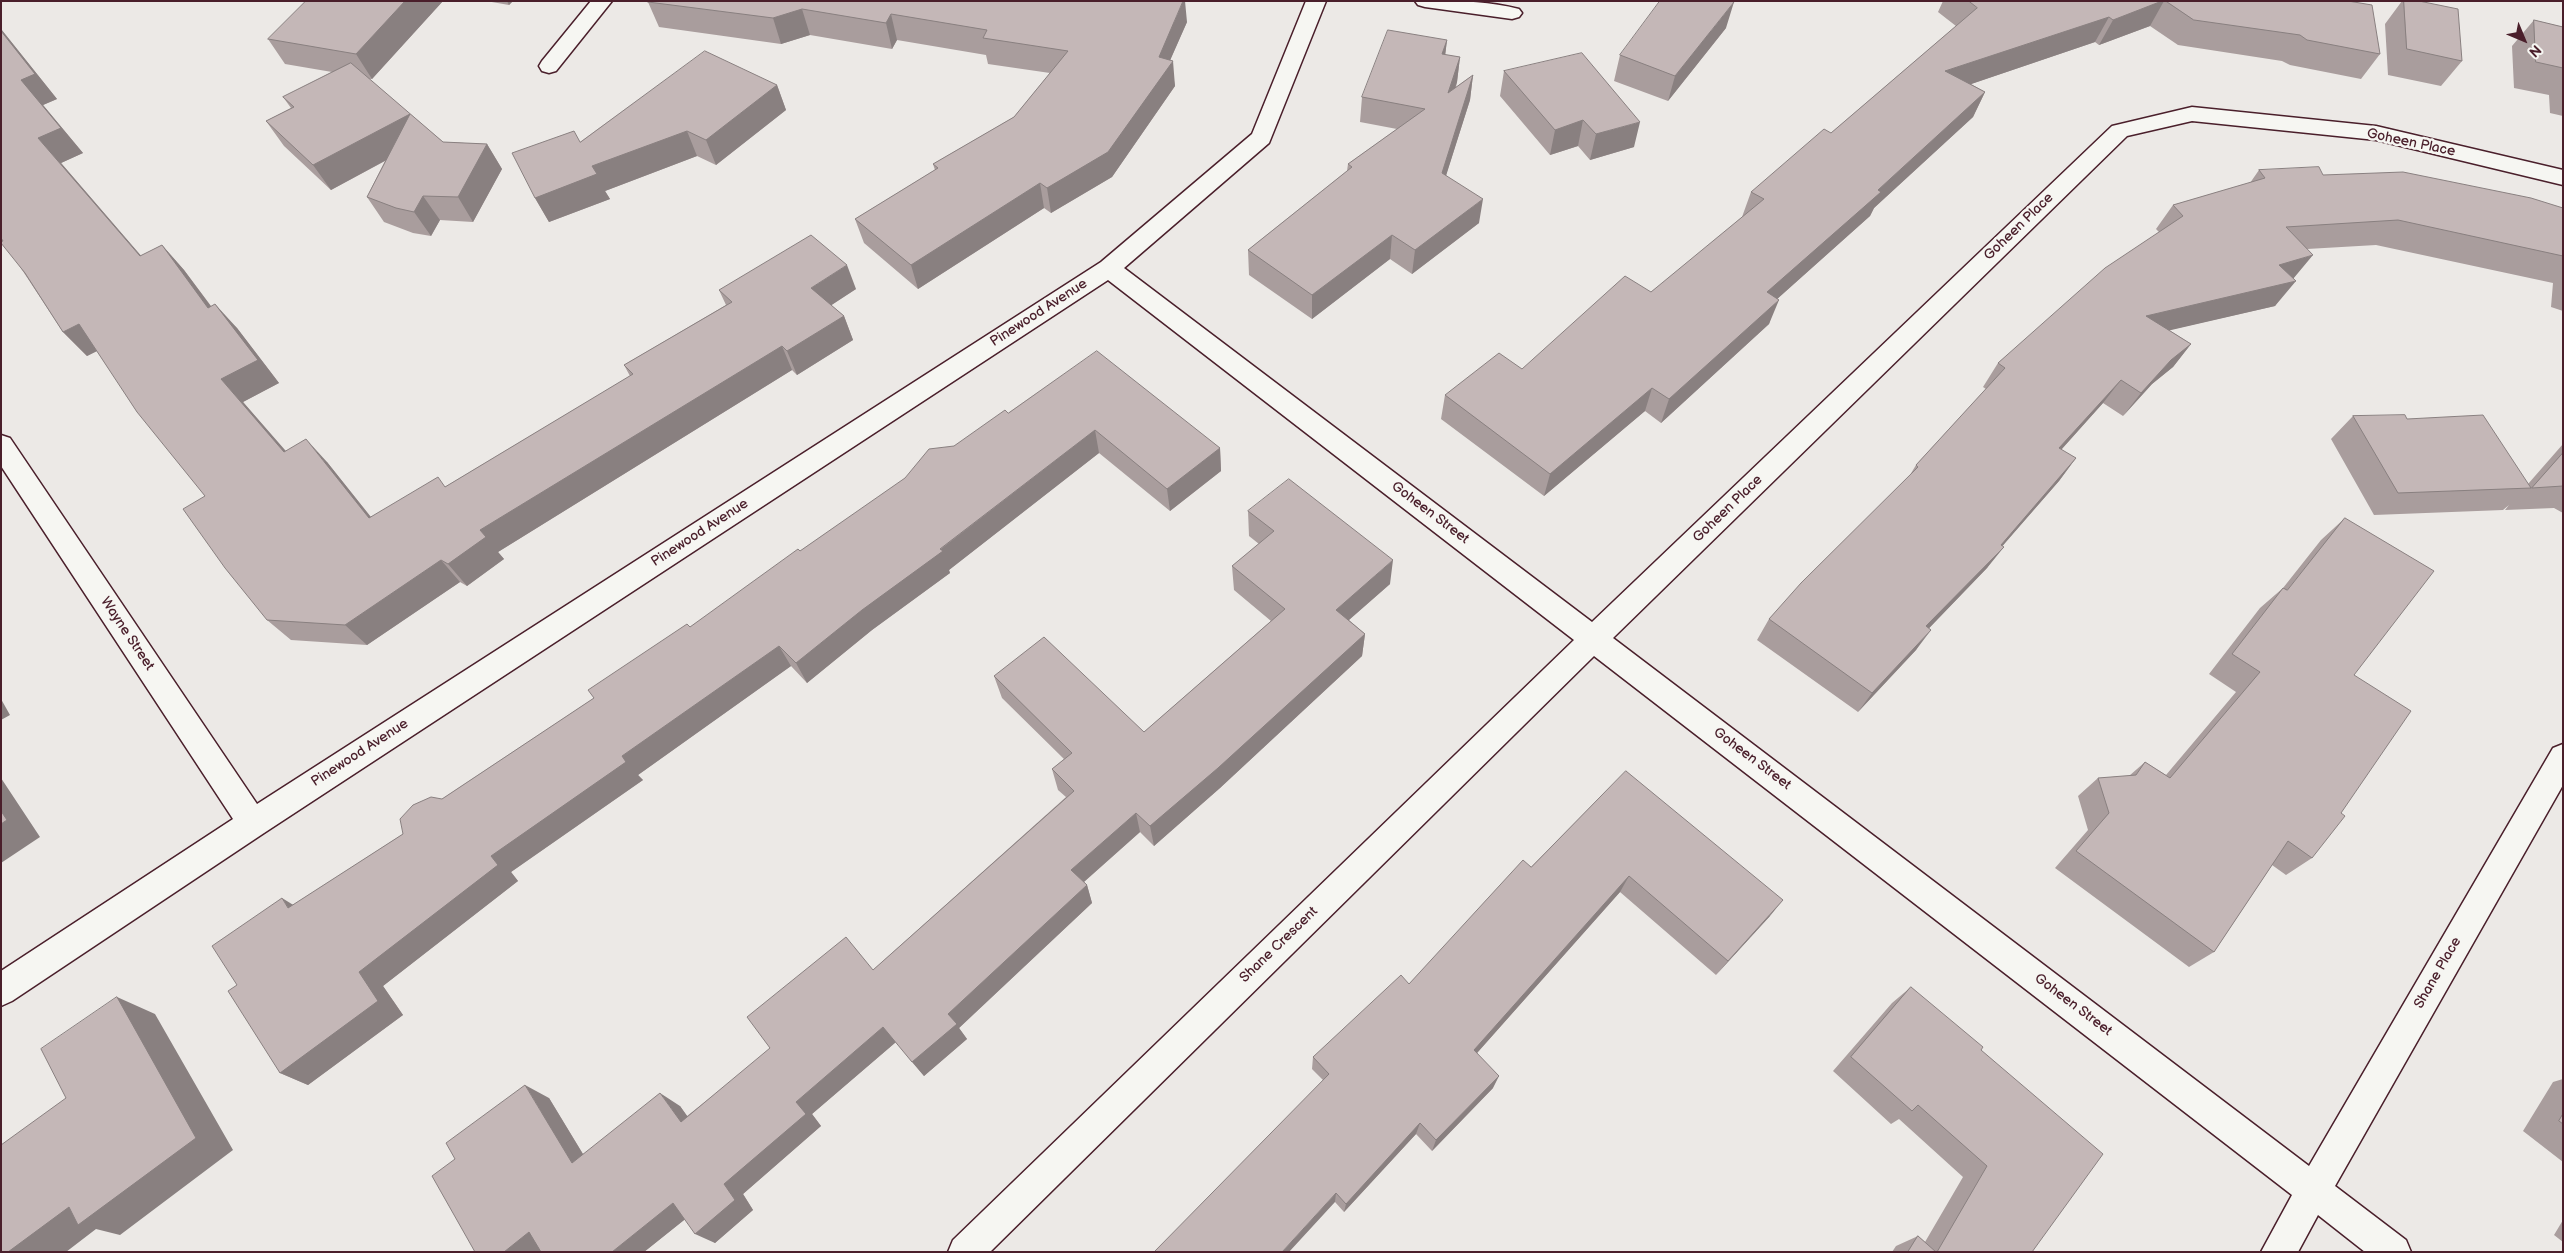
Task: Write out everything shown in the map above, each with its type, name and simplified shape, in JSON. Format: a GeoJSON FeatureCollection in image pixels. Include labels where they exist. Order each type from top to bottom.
{"type":"FeatureCollection","features":[{"type":"Feature","properties":{"kind":"street"},"geometry":{"type":"LineString","coordinates":[[549,66],[602,1]]}},
{"type":"Feature","properties":{"kind":"street","name":"Pinewood Avenue"},"geometry":{"type":"LineString","coordinates":[[1,990],[253,823],[1109,268],[1261,138],[1316,1]]}},
{"type":"Feature","properties":{"kind":"street"},"geometry":{"type":"LineString","coordinates":[[1425,1],[1512,13]]}},
{"type":"Feature","properties":{"kind":"street","name":"Goheen Place"},"geometry":{"type":"LineString","coordinates":[[1594,638],[2120,131],[2192,114],[2376,133],[2563,178]]}},
{"type":"Feature","properties":{"kind":"street","name":"Goheen Street"},"geometry":{"type":"LineString","coordinates":[[1109,268],[2394,1252]]}},
{"type":"Feature","properties":{"kind":"street","name":"Wayne Street"},"geometry":{"type":"LineString","coordinates":[[1,444],[253,823]]}},
{"type":"Feature","properties":{"kind":"street","name":"Shane Crescent"},"geometry":{"type":"LineString","coordinates":[[964,1252],[1594,638]]}},
{"type":"Feature","properties":{"kind":"street","name":"Shane Place"},"geometry":{"type":"LineString","coordinates":[[2314,1190],[2563,757]]}},
{"type":"Feature","properties":{"kind":"street"},"geometry":{"type":"LineString","coordinates":[[2278,1252],[2314,1190]]}},
{"type":"Feature","properties":{"kind":"building"},"geometry":{"type":"Polygon","coordinates":[[[306,1],[405,1],[356,54],[268,39],[306,1]]]}},
{"type":"Feature","properties":{"kind":"building"},"geometry":{"type":"Polygon","coordinates":[[[649,1],[1183,1],[1159,57],[1173,61],[1108,152],[1047,188],[1040,183],[911,265],[855,219],[938,168],[933,164],[1014,117],[1068,51],[983,38],[987,30],[891,14],[886,23],[802,9],[773,18],[649,1]]]}},
{"type":"Feature","properties":{"kind":"building"},"geometry":{"type":"Polygon","coordinates":[[[1660,1],[1734,2],[1675,76],[1620,55],[1660,1]]]}},
{"type":"Feature","properties":{"kind":"building"},"geometry":{"type":"Polygon","coordinates":[[[1969,1],[2162,1],[2113,20],[2109,17],[1945,71],[1985,92],[1878,190],[1881,192],[1767,292],[1779,300],[1669,399],[1652,388],[1550,474],[1445,395],[1499,353],[1522,369],[1625,276],[1651,292],[1764,199],[1751,192],[1824,129],[1831,133],[1977,8],[1969,1]]]}},
{"type":"Feature","properties":{"kind":"building"},"geometry":{"type":"Polygon","coordinates":[[[2166,1],[2348,1],[2372,5],[2380,54],[2307,40],[2300,35],[2194,20],[2166,1]]]}},
{"type":"Feature","properties":{"kind":"building"},"geometry":{"type":"Polygon","coordinates":[[[2404,1],[2419,1],[2458,9],[2462,61],[2407,49],[2404,1]]]}},
{"type":"Feature","properties":{"kind":"building"},"geometry":{"type":"Polygon","coordinates":[[[2534,20],[2563,27],[2563,68],[2536,62],[2534,20]]]}},
{"type":"Feature","properties":{"kind":"building"},"geometry":{"type":"Polygon","coordinates":[[[1388,30],[1447,40],[1442,54],[1460,57],[1448,93],[1473,75],[1442,173],[1483,199],[1415,250],[1392,235],[1312,295],[1248,250],[1352,167],[1348,164],[1425,109],[1362,97],[1388,30]]]}},
{"type":"Feature","properties":{"kind":"building"},"geometry":{"type":"Polygon","coordinates":[[[1,31],[35,74],[21,80],[61,128],[38,138],[140,256],[162,245],[208,308],[215,304],[258,360],[221,379],[284,452],[306,439],[369,518],[438,477],[445,487],[633,374],[624,365],[732,302],[719,290],[811,235],[847,265],[811,288],[844,316],[787,351],[782,346],[480,530],[486,537],[448,564],[441,560],[345,625],[267,620],[225,568],[183,509],[205,496],[137,412],[79,324],[63,332],[25,273],[1,243],[3,241],[1,238],[1,31]]]}},
{"type":"Feature","properties":{"kind":"building"},"geometry":{"type":"Polygon","coordinates":[[[705,51],[777,85],[706,140],[687,131],[592,166],[597,174],[535,198],[512,153],[574,131],[580,142],[705,51]]]}},
{"type":"Feature","properties":{"kind":"building"},"geometry":{"type":"Polygon","coordinates":[[[1582,53],[1640,122],[1596,134],[1583,120],[1555,130],[1504,71],[1582,53]]]}},
{"type":"Feature","properties":{"kind":"building"},"geometry":{"type":"Polygon","coordinates":[[[351,63],[443,142],[487,144],[458,197],[423,196],[414,212],[396,208],[367,197],[410,114],[313,165],[266,121],[294,107],[283,97],[351,63]]]}},
{"type":"Feature","properties":{"kind":"building"},"geometry":{"type":"Polygon","coordinates":[[[2319,167],[2323,175],[2403,172],[2531,198],[2563,208],[2563,256],[2398,220],[2286,227],[2313,255],[2279,265],[2296,281],[2146,316],[2191,344],[2171,360],[2141,393],[2121,380],[2059,448],[2076,458],[2001,545],[2004,547],[1926,626],[1931,630],[1872,693],[1769,619],[1801,583],[1918,467],[1916,465],[2005,368],[1998,363],[2105,268],[2183,216],[2173,205],[2265,178],[2259,170],[2319,167]]]}},
{"type":"Feature","properties":{"kind":"building"},"geometry":{"type":"Polygon","coordinates":[[[1097,351],[1220,448],[1167,489],[1095,430],[940,549],[943,551],[862,610],[796,663],[779,646],[622,756],[626,762],[491,856],[498,865],[359,972],[378,1001],[280,1073],[228,991],[237,985],[212,946],[282,898],[288,908],[403,834],[400,819],[413,805],[431,797],[442,799],[594,698],[588,690],[687,624],[690,627],[798,549],[800,551],[905,478],[929,449],[954,446],[1005,410],[1008,413],[1097,351]]]}},
{"type":"Feature","properties":{"kind":"building"},"geometry":{"type":"Polygon","coordinates":[[[2405,415],[2407,419],[2483,415],[2531,488],[2398,493],[2353,416],[2405,415]]]}},
{"type":"Feature","properties":{"kind":"building"},"geometry":{"type":"Polygon","coordinates":[[[2563,453],[2563,486],[2532,488],[2563,453]]]}},
{"type":"Feature","properties":{"kind":"building"},"geometry":{"type":"Polygon","coordinates":[[[1289,479],[1393,560],[1336,610],[1365,634],[1218,768],[1150,826],[1136,813],[1071,870],[1087,885],[948,1014],[957,1024],[912,1062],[883,1027],[796,1102],[806,1114],[724,1184],[735,1200],[695,1234],[673,1203],[612,1252],[541,1252],[529,1232],[504,1252],[475,1252],[432,1176],[455,1159],[446,1143],[525,1085],[572,1163],[660,1093],[681,1122],[770,1048],[747,1017],[846,937],[873,970],[1074,791],[1052,769],[1072,753],[994,676],[1044,637],[1144,732],[1285,609],[1232,566],[1274,531],[1248,511],[1289,479]]]}},
{"type":"Feature","properties":{"kind":"building"},"geometry":{"type":"Polygon","coordinates":[[[2345,518],[2434,571],[2354,675],[2411,711],[2341,813],[2345,816],[2312,858],[2288,841],[2214,952],[2076,851],[2109,813],[2098,778],[2136,775],[2145,762],[2170,778],[2260,672],[2232,654],[2283,588],[2287,590],[2345,518]]]}},
{"type":"Feature","properties":{"kind":"building"},"geometry":{"type":"Polygon","coordinates":[[[1626,771],[1783,900],[1728,961],[1629,876],[1474,1050],[1499,1076],[1436,1140],[1420,1123],[1346,1204],[1336,1193],[1282,1252],[1154,1252],[1329,1074],[1313,1057],[1401,975],[1409,984],[1523,860],[1531,867],[1626,771]]]}},
{"type":"Feature","properties":{"kind":"building"},"geometry":{"type":"Polygon","coordinates":[[[1,811],[7,820],[1,824],[1,811]]]}},
{"type":"Feature","properties":{"kind":"building"},"geometry":{"type":"Polygon","coordinates":[[[1911,987],[1983,1047],[1981,1050],[2103,1154],[2032,1252],[1937,1252],[1987,1166],[1918,1105],[1912,1111],[1851,1057],[1911,987]]]}},
{"type":"Feature","properties":{"kind":"building"},"geometry":{"type":"Polygon","coordinates":[[[117,997],[196,1138],[78,1225],[69,1207],[8,1252],[1,1252],[1,1145],[66,1098],[41,1049],[117,997]]]}},
{"type":"Feature","properties":{"kind":"building"},"geometry":{"type":"Polygon","coordinates":[[[2563,1114],[2563,1124],[2559,1121],[2563,1114]]]}},
{"type":"Feature","properties":{"kind":"building"},"geometry":{"type":"Polygon","coordinates":[[[1918,1236],[1936,1252],[1908,1252],[1918,1236]]]}}]}
